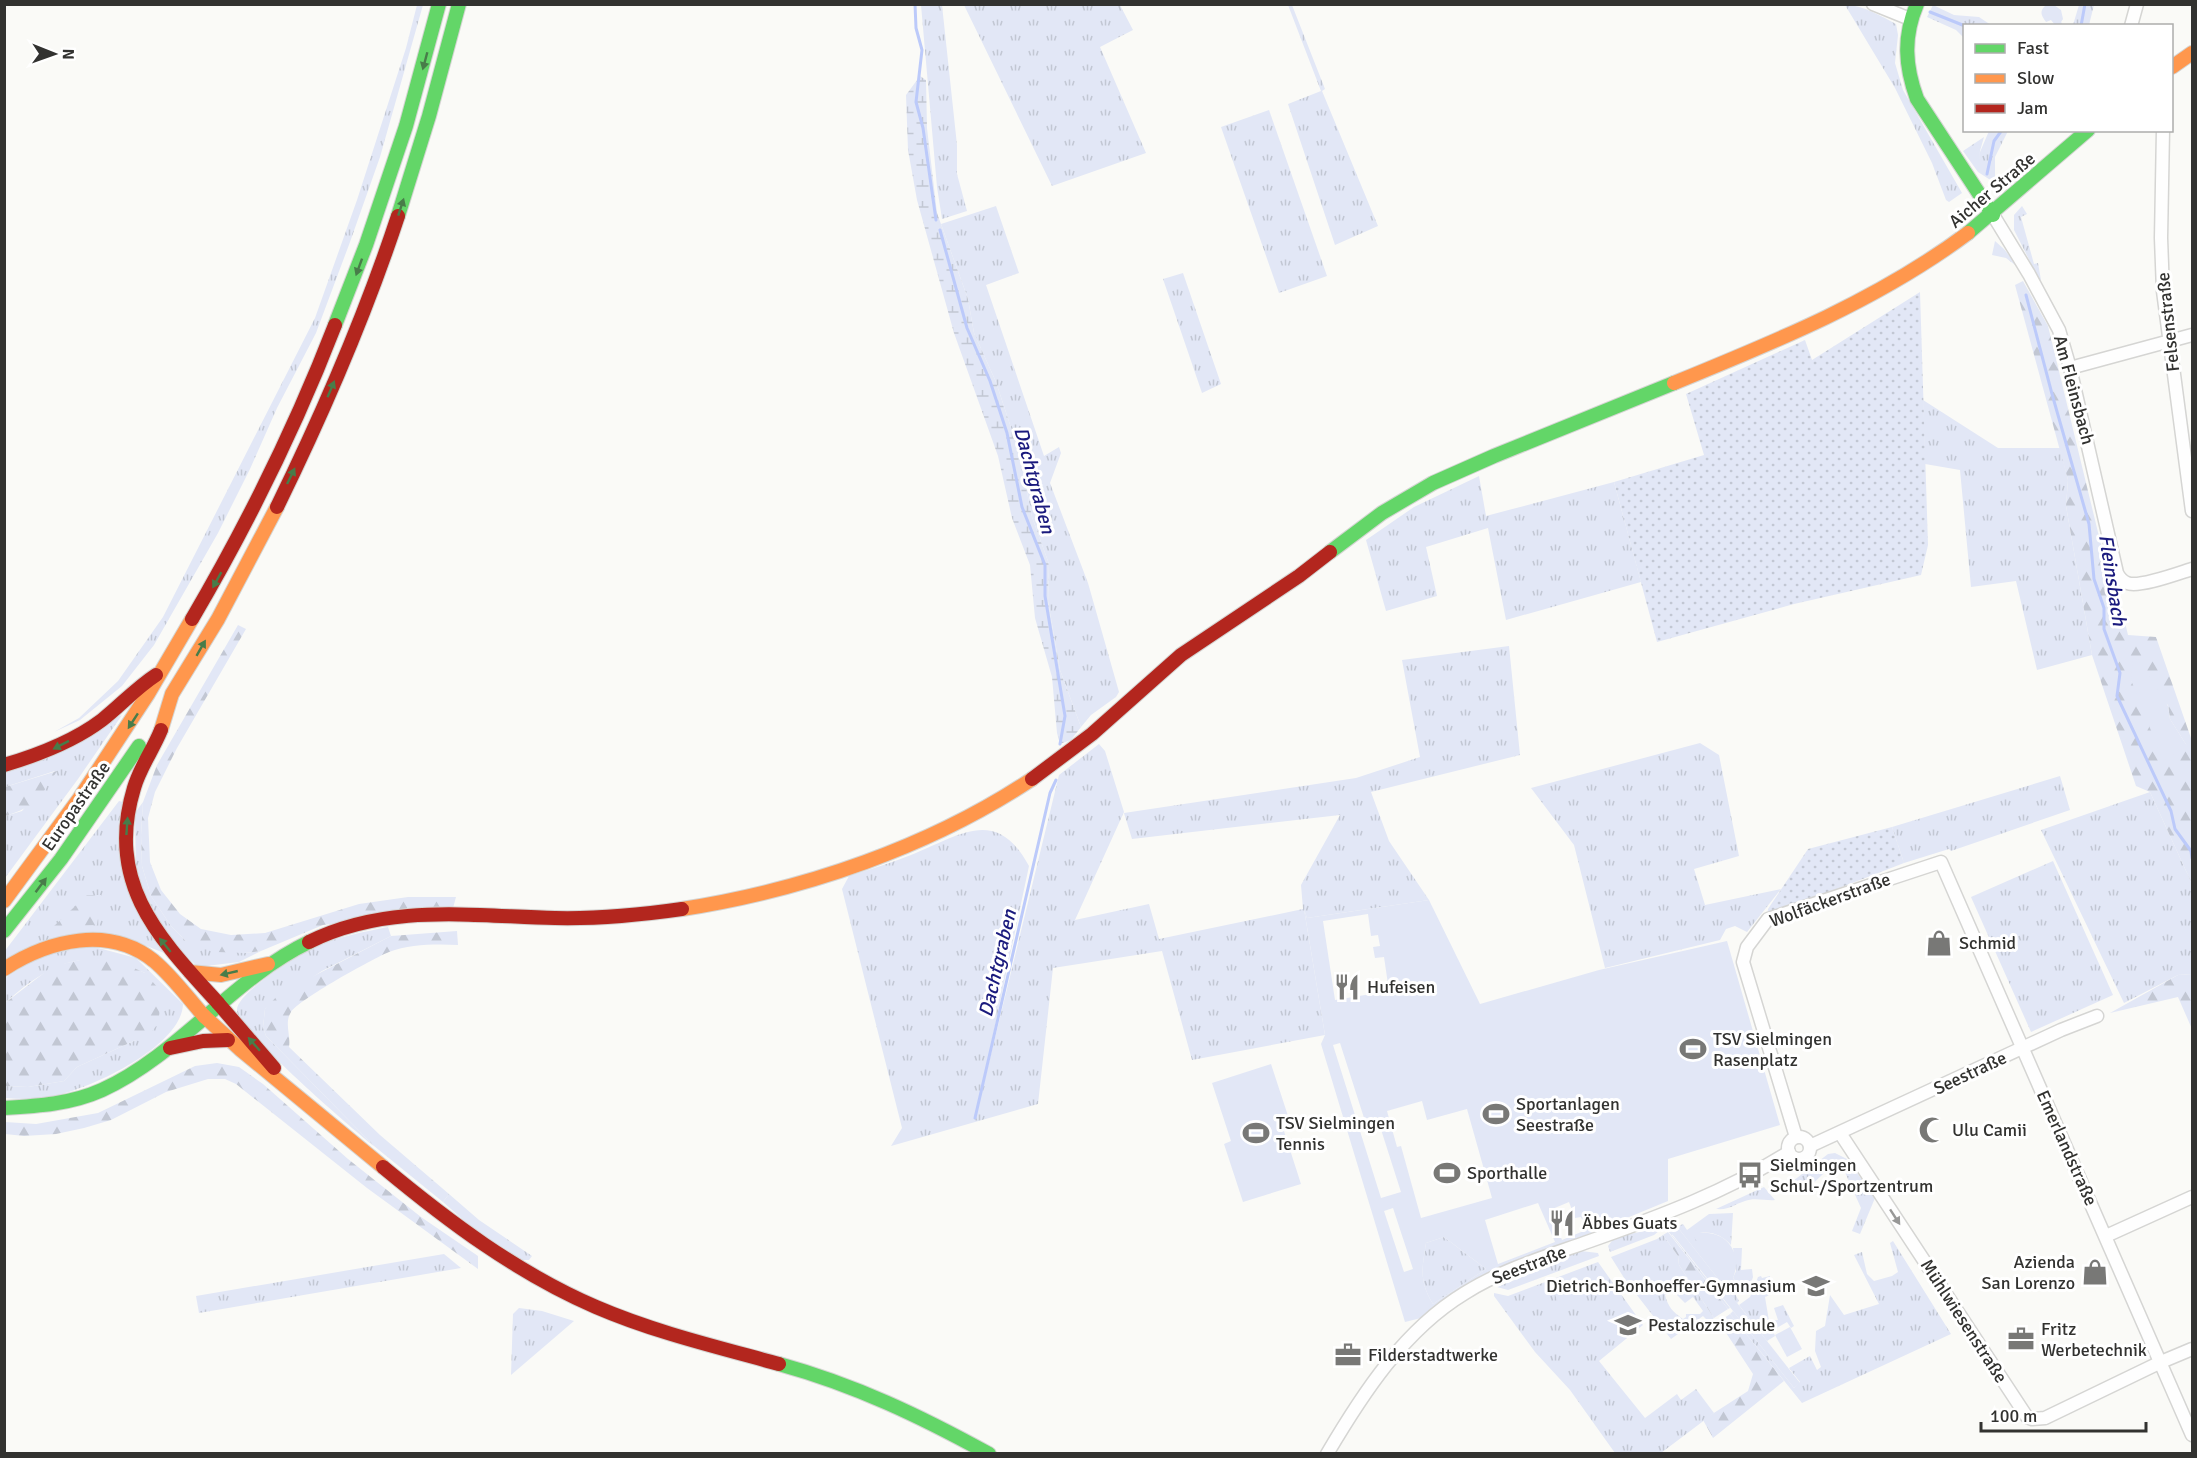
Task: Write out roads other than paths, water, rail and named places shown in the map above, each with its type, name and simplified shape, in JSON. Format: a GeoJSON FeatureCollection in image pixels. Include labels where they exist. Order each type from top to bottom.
{"type":"FeatureCollection","features":[{"type":"Feature","properties":{"kind":"main road"},"geometry":{"type":"LineString","coordinates":[[4,901],[105,763],[164,671],[244,529],[316,376],[353,284],[416,94],[439,4]]}},
{"type":"Feature","properties":{"kind":"main road"},"geometry":{"type":"LineString","coordinates":[[287,1086],[218,1003],[168,950],[145,917],[132,884],[127,855],[129,805],[146,758],[160,732],[170,698],[205,641],[261,538],[334,383],[396,222],[435,98],[459,4]]}},
{"type":"Feature","properties":{"kind":"main road"},"geometry":{"type":"LineString","coordinates":[[1917,4],[1910,19],[1905,51],[1913,88],[1917,99],[1993,215]]}},
{"type":"Feature","properties":{"kind":"main road"},"geometry":{"type":"LineString","coordinates":[[2173,66],[2193,53]]}},
{"type":"Feature","properties":{"kind":"main road","name":"Aicher Straße"},"geometry":{"type":"LineString","coordinates":[[268,964],[301,943],[357,921],[397,915],[437,914],[585,918],[638,915],[717,903],[811,879],[903,848],[976,814],[1035,779],[1098,729],[1188,650],[1291,582],[1405,498],[1459,471],[1737,357],[1861,302],[1931,262],[1993,215],[2086,132]]}},
{"type":"Feature","properties":{"kind":"main road"},"geometry":{"type":"LineString","coordinates":[[4,765],[50,750],[76,737],[121,704],[140,684],[164,671]]}},
{"type":"Feature","properties":{"kind":"main road","name":"Europastraße"},"geometry":{"type":"LineString","coordinates":[[4,931],[94,813],[170,698]]}},
{"type":"Feature","properties":{"kind":"main road"},"geometry":{"type":"LineString","coordinates":[[4,969],[28,954],[63,942],[82,939],[101,939],[124,945],[147,956],[165,972],[228,1040],[422,1198],[490,1247],[549,1284],[594,1306],[654,1329],[800,1371],[870,1395],[912,1413],[989,1454]]}},
{"type":"Feature","properties":{"kind":"main road"},"geometry":{"type":"LineString","coordinates":[[190,972],[221,975],[268,964]]}},
{"type":"Feature","properties":{"kind":"main road"},"geometry":{"type":"LineString","coordinates":[[4,1108],[38,1108],[88,1097],[120,1082],[169,1048],[218,1003],[268,964]]}},
{"type":"Feature","properties":{"kind":"main road"},"geometry":{"type":"LineString","coordinates":[[169,1048],[203,1041],[228,1040]]}},
{"type":"Feature","properties":{"kind":"street"},"geometry":{"type":"LineString","coordinates":[[1873,4],[1910,19]]}},
{"type":"Feature","properties":{"kind":"street"},"geometry":{"type":"LineString","coordinates":[[2132,24],[2137,4]]}},
{"type":"Feature","properties":{"kind":"street","name":"Felsenstraße"},"geometry":{"type":"LineString","coordinates":[[2163,132],[2161,238],[2163,291],[2193,512]]}},
{"type":"Feature","properties":{"kind":"street","name":"Am Fleinsbach"},"geometry":{"type":"LineString","coordinates":[[1993,215],[2053,316],[2070,368],[2117,573],[2126,583],[2137,584],[2193,569]]}},
{"type":"Feature","properties":{"kind":"street"},"geometry":{"type":"LineString","coordinates":[[2070,368],[2193,335]]}},
{"type":"Feature","properties":{"kind":"street","name":"Emerlandstraße"},"geometry":{"type":"LineString","coordinates":[[1941,862],[2193,1434]]}},
{"type":"Feature","properties":{"kind":"street","name":"Wolfäckerstraße"},"geometry":{"type":"LineString","coordinates":[[1796,1137],[1743,962],[1747,947],[1768,919],[1941,862]]}},
{"type":"Feature","properties":{"kind":"street","name":"Seestraße"},"geometry":{"type":"LineString","coordinates":[[1327,1454],[1354,1409],[1390,1360],[1436,1314],[1464,1293],[1501,1274],[1695,1201],[1757,1172],[1789,1152],[1794,1157],[1800,1158],[1809,1152],[1810,1146],[2097,1016]]}},
{"type":"Feature","properties":{"kind":"street","name":"Mühlwiesenstraße"},"geometry":{"type":"LineString","coordinates":[[1840,1132],[2027,1417],[2045,1418],[2193,1349]]}},
{"type":"Feature","properties":{"kind":"street"},"geometry":{"type":"LineString","coordinates":[[1789,1152],[1790,1141],[1796,1137],[1803,1137],[1810,1146]]}},
{"type":"Feature","properties":{"kind":"street"},"geometry":{"type":"LineString","coordinates":[[2106,1236],[2193,1197]]}},
{"type":"Feature","properties":{"kind":"waterway","name":"Dachtgraben"},"geometry":{"type":"LineString","coordinates":[[915,4],[916,28],[922,50],[916,102],[923,128],[936,220]]}},
{"type":"Feature","properties":{"kind":"waterway","name":"Fleinsbach"},"geometry":{"type":"LineString","coordinates":[[2081,24],[2085,4]]}},
{"type":"Feature","properties":{"kind":"waterway"},"geometry":{"type":"LineString","coordinates":[[1930,12],[1963,25]]}},
{"type":"Feature","properties":{"kind":"waterway","name":"Fleinsbach"},"geometry":{"type":"LineString","coordinates":[[1987,174],[1994,141],[2001,132]]}},
{"type":"Feature","properties":{"kind":"waterway","name":"Dachtgraben"},"geometry":{"type":"LineString","coordinates":[[940,230],[967,328],[990,381],[1007,433],[1022,507],[1045,565],[1045,596],[1065,716],[1060,744]]}},
{"type":"Feature","properties":{"kind":"waterway","name":"Fleinsbach"},"geometry":{"type":"LineString","coordinates":[[2026,295],[2089,524],[2094,579],[2104,608],[2104,629],[2120,673],[2117,696],[2171,811],[2175,829],[2191,851],[2192,858]]}},
{"type":"Feature","properties":{"kind":"waterway","name":"Dachtgraben"},"geometry":{"type":"LineString","coordinates":[[975,1118],[1050,793],[1056,780]]}},
{"type":"Feature","properties":{"kind":"place","name":"Schmid"},"geometry":{"type":"Point","coordinates":[1939,943]}},
{"type":"Feature","properties":{"kind":"place","name":"Hufeisen"},"geometry":{"type":"Point","coordinates":[1347,987]}},
{"type":"Feature","properties":{"kind":"place","name":"TSV Sielmingen Rasenplatz"},"geometry":{"type":"Point","coordinates":[1693,1049]}},
{"type":"Feature","properties":{"kind":"place","name":"Sportanlagen Seestraße"},"geometry":{"type":"Point","coordinates":[1496,1114]}},
{"type":"Feature","properties":{"kind":"place","name":"Ulu Camii"},"geometry":{"type":"Point","coordinates":[1932,1130]}},
{"type":"Feature","properties":{"kind":"place","name":"TSV Sielmingen Tennis"},"geometry":{"type":"Point","coordinates":[1256,1133]}},
{"type":"Feature","properties":{"kind":"place","name":"Sporthalle"},"geometry":{"type":"Point","coordinates":[1447,1173]}},
{"type":"Feature","properties":{"kind":"place","name":"Sielmingen Schul-/Sportzentrum"},"geometry":{"type":"Point","coordinates":[1750,1175]}},
{"type":"Feature","properties":{"kind":"place","name":"Äbbes Guats"},"geometry":{"type":"Point","coordinates":[1562,1223]}},
{"type":"Feature","properties":{"kind":"place","name":"Azienda San Lorenzo"},"geometry":{"type":"Point","coordinates":[2095,1272]}},
{"type":"Feature","properties":{"kind":"place","name":"Dietrich-Bonhoeffer-Gymnasium"},"geometry":{"type":"Point","coordinates":[1816,1286]}},
{"type":"Feature","properties":{"kind":"place","name":"Pestalozzischule"},"geometry":{"type":"Point","coordinates":[1628,1325]}},
{"type":"Feature","properties":{"kind":"place","name":"Fritz Werbetechnik"},"geometry":{"type":"Point","coordinates":[2021,1339]}},
{"type":"Feature","properties":{"kind":"place","name":"Filderstadtwerke"},"geometry":{"type":"Point","coordinates":[1348,1355]}}]}
